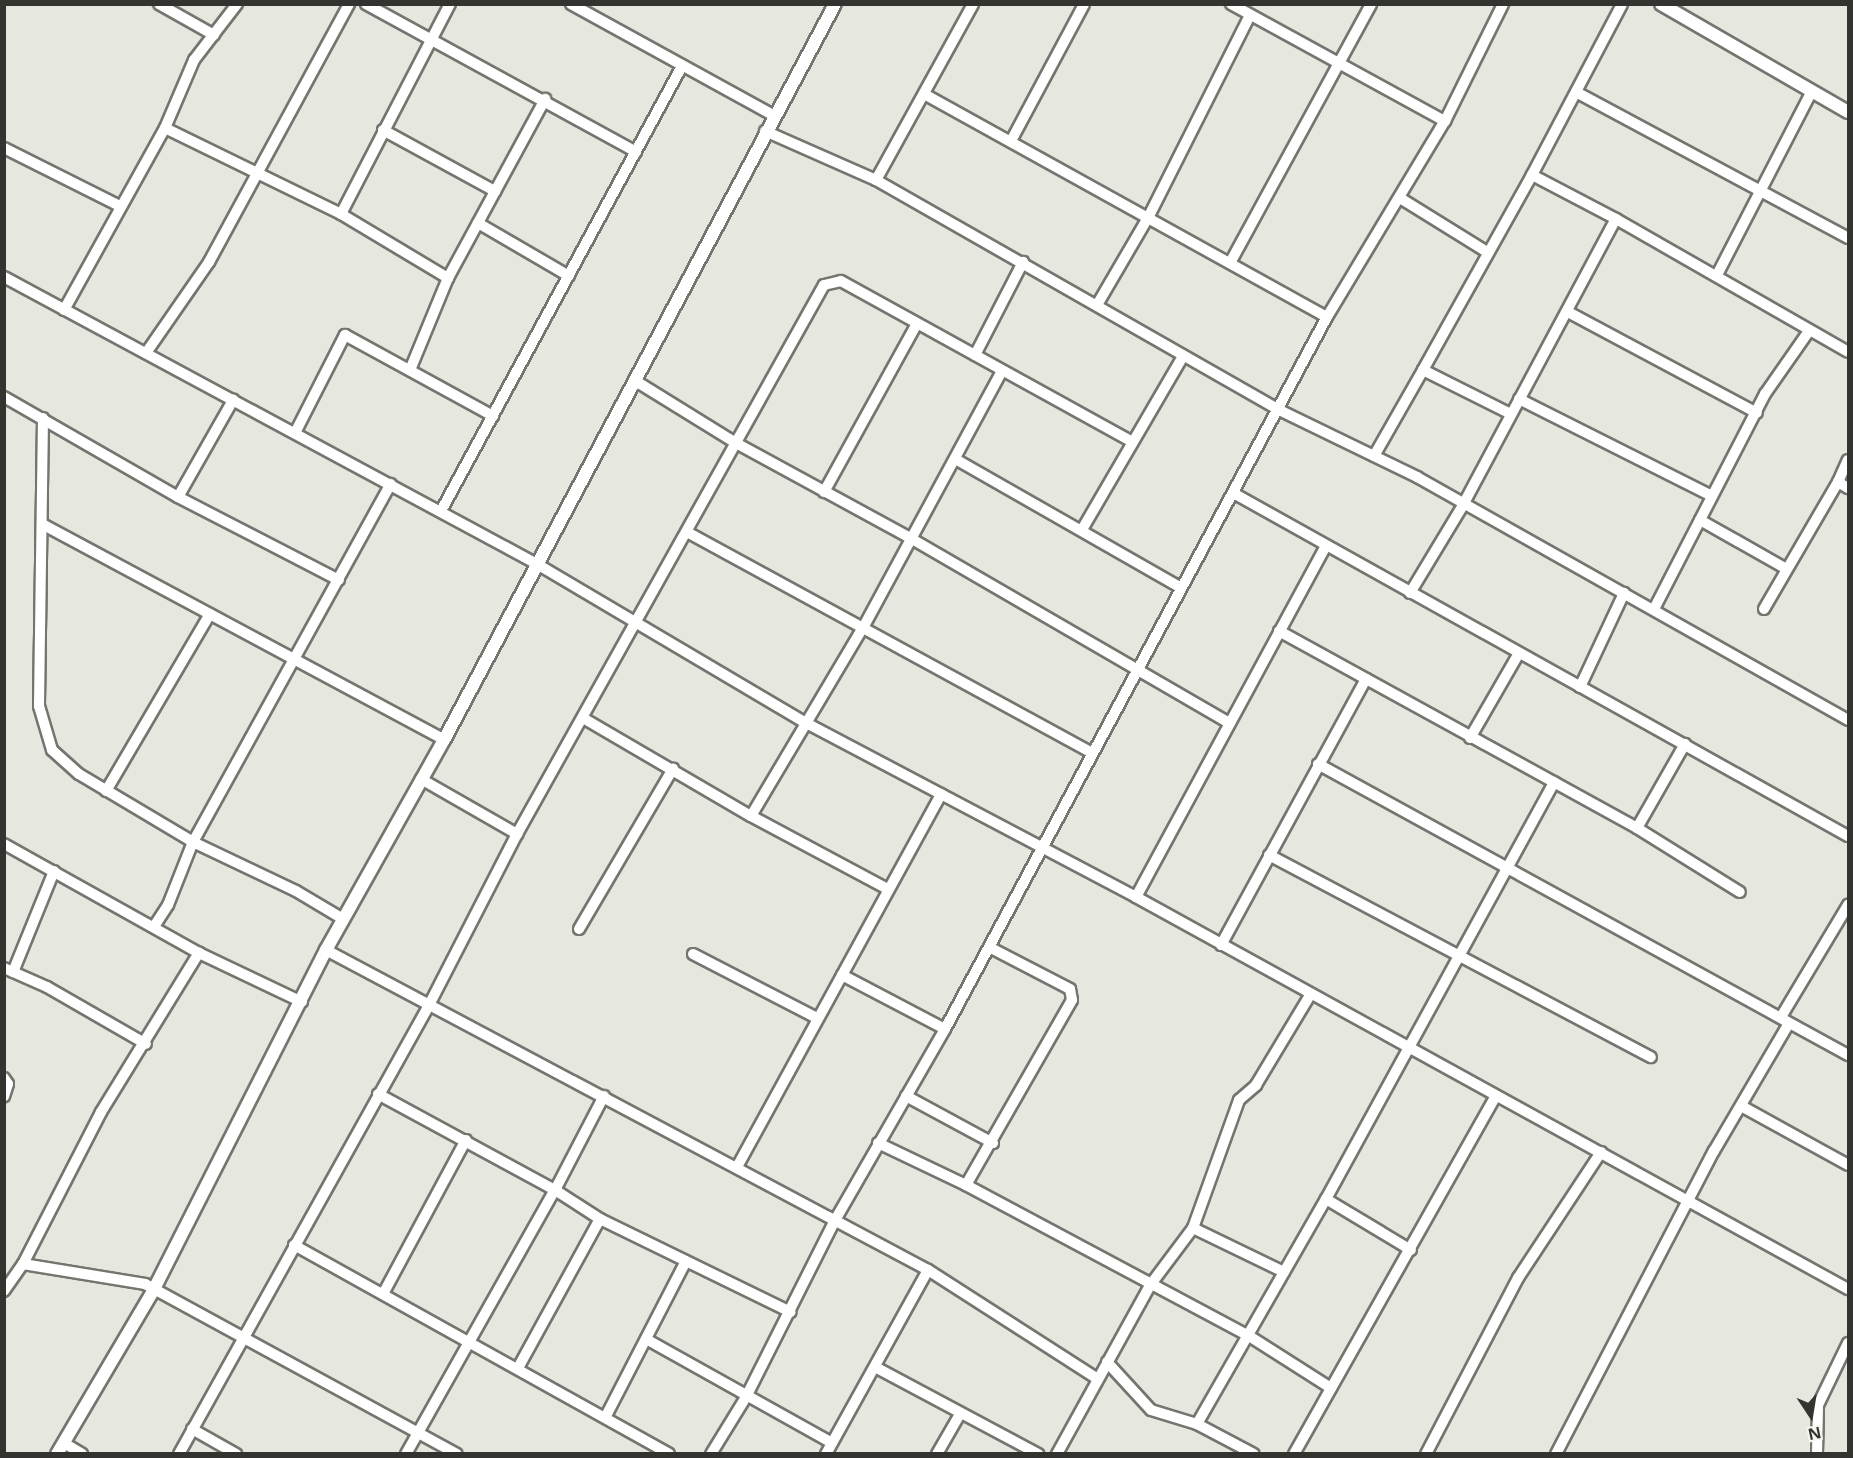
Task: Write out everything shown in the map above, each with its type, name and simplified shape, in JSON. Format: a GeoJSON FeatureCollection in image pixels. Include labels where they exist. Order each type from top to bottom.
{"type":"FeatureCollection","features":[{"type":"Feature","properties":{"kind":"street"},"geometry":{"type":"LineString","coordinates":[[159,4],[214,35]]}},
{"type":"Feature","properties":{"kind":"street"},"geometry":{"type":"LineString","coordinates":[[64,310],[165,128],[194,60],[237,4]]}},
{"type":"Feature","properties":{"kind":"street"},"geometry":{"type":"LineString","coordinates":[[146,354],[209,262],[349,4]]}},
{"type":"Feature","properties":{"kind":"street"},"geometry":{"type":"LineString","coordinates":[[366,4],[545,99],[636,152]]}},
{"type":"Feature","properties":{"kind":"street"},"geometry":{"type":"LineString","coordinates":[[341,214],[430,38],[450,4]]}},
{"type":"Feature","properties":{"kind":"street"},"geometry":{"type":"LineString","coordinates":[[572,4],[775,116]]}},
{"type":"Feature","properties":{"kind":"street"},"geometry":{"type":"LineString","coordinates":[[82,1454],[61,1448],[154,1289],[302,1002],[326,950],[444,740],[765,131],[836,4]]}},
{"type":"Feature","properties":{"kind":"street"},"geometry":{"type":"LineString","coordinates":[[876,180],[926,95],[973,4]]}},
{"type":"Feature","properties":{"kind":"street"},"geometry":{"type":"LineString","coordinates":[[1011,141],[1084,4]]}},
{"type":"Feature","properties":{"kind":"street"},"geometry":{"type":"LineString","coordinates":[[1231,4],[1342,62],[1445,121]]}},
{"type":"Feature","properties":{"kind":"street"},"geometry":{"type":"LineString","coordinates":[[1230,263],[1342,62],[1371,4]]}},
{"type":"Feature","properties":{"kind":"street"},"geometry":{"type":"LineString","coordinates":[[711,1454],[746,1397],[791,1312],[834,1222],[945,1029],[1138,670],[1180,587],[1235,494],[1277,409],[1327,317],[1445,121],[1503,4]]}},
{"type":"Feature","properties":{"kind":"street"},"geometry":{"type":"LineString","coordinates":[[1374,456],[1532,175],[1622,4]]}},
{"type":"Feature","properties":{"kind":"street"},"geometry":{"type":"LineString","coordinates":[[1661,4],[1848,112]]}},
{"type":"Feature","properties":{"kind":"street"},"geometry":{"type":"LineString","coordinates":[[1097,305],[1149,216],[1250,15]]}},
{"type":"Feature","properties":{"kind":"street"},"geometry":{"type":"LineString","coordinates":[[441,511],[682,66]]}},
{"type":"Feature","properties":{"kind":"street"},"geometry":{"type":"LineString","coordinates":[[1717,275],[1812,91]]}},
{"type":"Feature","properties":{"kind":"street"},"geometry":{"type":"LineString","coordinates":[[1576,92],[1761,189],[1848,238]]}},
{"type":"Feature","properties":{"kind":"street"},"geometry":{"type":"LineString","coordinates":[[926,95],[1149,216],[1327,317]]}},
{"type":"Feature","properties":{"kind":"street"},"geometry":{"type":"LineString","coordinates":[[410,370],[448,278],[545,99]]}},
{"type":"Feature","properties":{"kind":"street"},"geometry":{"type":"LineString","coordinates":[[165,128],[259,171],[341,214],[448,278]]}},
{"type":"Feature","properties":{"kind":"street"},"geometry":{"type":"LineString","coordinates":[[384,130],[495,191]]}},
{"type":"Feature","properties":{"kind":"street"},"geometry":{"type":"LineString","coordinates":[[765,131],[876,180],[1277,409],[1374,456],[1654,609],[1848,720]]}},
{"type":"Feature","properties":{"kind":"street"},"geometry":{"type":"LineString","coordinates":[[4,148],[120,206]]}},
{"type":"Feature","properties":{"kind":"street"},"geometry":{"type":"LineString","coordinates":[[1532,175],[1717,275],[1848,352]]}},
{"type":"Feature","properties":{"kind":"street"},"geometry":{"type":"LineString","coordinates":[[1400,198],[1487,252]]}},
{"type":"Feature","properties":{"kind":"street"},"geometry":{"type":"LineString","coordinates":[[1410,593],[1463,506],[1616,219]]}},
{"type":"Feature","properties":{"kind":"street"},"geometry":{"type":"LineString","coordinates":[[478,224],[569,276]]}},
{"type":"Feature","properties":{"kind":"street"},"geometry":{"type":"LineString","coordinates":[[975,355],[1023,262]]}},
{"type":"Feature","properties":{"kind":"street"},"geometry":{"type":"LineString","coordinates":[[4,277],[233,400],[296,431],[537,564],[808,724],[1136,897],[1408,1050],[1690,1198],[1848,1289]]}},
{"type":"Feature","properties":{"kind":"street"},"geometry":{"type":"LineString","coordinates":[[179,1454],[428,1007],[517,834],[824,285],[841,281],[916,325],[1133,442]]}},
{"type":"Feature","properties":{"kind":"street"},"geometry":{"type":"LineString","coordinates":[[1568,312],[1757,413]]}},
{"type":"Feature","properties":{"kind":"street"},"geometry":{"type":"LineString","coordinates":[[824,492],[916,325]]}},
{"type":"Feature","properties":{"kind":"street"},"geometry":{"type":"LineString","coordinates":[[1654,609],[1757,413],[1809,331]]}},
{"type":"Feature","properties":{"kind":"street"},"geometry":{"type":"LineString","coordinates":[[296,431],[345,335],[493,416]]}},
{"type":"Feature","properties":{"kind":"street"},"geometry":{"type":"LineString","coordinates":[[1083,528],[1183,356]]}},
{"type":"Feature","properties":{"kind":"street"},"geometry":{"type":"LineString","coordinates":[[1423,370],[1511,414]]}},
{"type":"Feature","properties":{"kind":"street"},"geometry":{"type":"LineString","coordinates":[[751,816],[808,724],[864,626],[957,460],[1002,371]]}},
{"type":"Feature","properties":{"kind":"street"},"geometry":{"type":"LineString","coordinates":[[634,380],[736,443],[912,539],[1230,723]]}},
{"type":"Feature","properties":{"kind":"street"},"geometry":{"type":"LineString","coordinates":[[4,397],[178,497],[339,580]]}},
{"type":"Feature","properties":{"kind":"street"},"geometry":{"type":"LineString","coordinates":[[1519,399],[1712,496]]}},
{"type":"Feature","properties":{"kind":"street"},"geometry":{"type":"LineString","coordinates":[[178,497],[233,400]]}},
{"type":"Feature","properties":{"kind":"street"},"geometry":{"type":"LineString","coordinates":[[43,418],[42,721],[52,750],[79,774],[106,791],[194,842],[296,891],[343,919]]}},
{"type":"Feature","properties":{"kind":"street"},"geometry":{"type":"LineString","coordinates":[[957,460],[1083,528],[1180,587]]}},
{"type":"Feature","properties":{"kind":"street"},"geometry":{"type":"LineString","coordinates":[[1764,609],[1785,568],[1838,483],[1848,460]]}},
{"type":"Feature","properties":{"kind":"street"},"geometry":{"type":"LineString","coordinates":[[1838,483],[1848,488]]}},
{"type":"Feature","properties":{"kind":"street"},"geometry":{"type":"LineString","coordinates":[[155,925],[168,905],[194,842],[391,484]]}},
{"type":"Feature","properties":{"kind":"street"},"geometry":{"type":"LineString","coordinates":[[1235,494],[1324,548],[1685,744],[1848,836]]}},
{"type":"Feature","properties":{"kind":"street"},"geometry":{"type":"LineString","coordinates":[[1700,520],[1785,568]]}},
{"type":"Feature","properties":{"kind":"street"},"geometry":{"type":"LineString","coordinates":[[42,524],[444,740]]}},
{"type":"Feature","properties":{"kind":"street"},"geometry":{"type":"LineString","coordinates":[[687,532],[864,626],[1092,753]]}},
{"type":"Feature","properties":{"kind":"street"},"geometry":{"type":"LineString","coordinates":[[1136,897],[1324,548]]}},
{"type":"Feature","properties":{"kind":"street"},"geometry":{"type":"LineString","coordinates":[[1580,687],[1624,593]]}},
{"type":"Feature","properties":{"kind":"street"},"geometry":{"type":"LineString","coordinates":[[106,791],[210,614]]}},
{"type":"Feature","properties":{"kind":"street"},"geometry":{"type":"LineString","coordinates":[[1279,631],[1636,828],[1740,892]]}},
{"type":"Feature","properties":{"kind":"street"},"geometry":{"type":"LineString","coordinates":[[1470,738],[1518,655]]}},
{"type":"Feature","properties":{"kind":"street"},"geometry":{"type":"LineString","coordinates":[[1221,945],[1366,679]]}},
{"type":"Feature","properties":{"kind":"street"},"geometry":{"type":"LineString","coordinates":[[583,718],[751,816],[886,888]]}},
{"type":"Feature","properties":{"kind":"street"},"geometry":{"type":"LineString","coordinates":[[1636,828],[1685,744]]}},
{"type":"Feature","properties":{"kind":"street"},"geometry":{"type":"LineString","coordinates":[[1318,764],[1848,1055]]}},
{"type":"Feature","properties":{"kind":"street"},"geometry":{"type":"LineString","coordinates":[[579,929],[673,769]]}},
{"type":"Feature","properties":{"kind":"street"},"geometry":{"type":"LineString","coordinates":[[421,779],[517,834]]}},
{"type":"Feature","properties":{"kind":"street"},"geometry":{"type":"LineString","coordinates":[[1197,1424],[1326,1199],[1554,782]]}},
{"type":"Feature","properties":{"kind":"street"},"geometry":{"type":"LineString","coordinates":[[737,1167],[842,975],[886,888],[941,794]]}},
{"type":"Feature","properties":{"kind":"street"},"geometry":{"type":"LineString","coordinates":[[4,844],[155,925],[199,953],[302,1002]]}},
{"type":"Feature","properties":{"kind":"street"},"geometry":{"type":"LineString","coordinates":[[1269,855],[1651,1058]]}},
{"type":"Feature","properties":{"kind":"street"},"geometry":{"type":"LineString","coordinates":[[54,871],[9,970],[146,1044]]}},
{"type":"Feature","properties":{"kind":"street"},"geometry":{"type":"LineString","coordinates":[[1556,1454],[1690,1198],[1743,1107],[1785,1020],[1848,905]]}},
{"type":"Feature","properties":{"kind":"street"},"geometry":{"type":"LineString","coordinates":[[966,1185],[993,1143],[1072,1000],[1070,989],[989,947]]}},
{"type":"Feature","properties":{"kind":"street"},"geometry":{"type":"LineString","coordinates":[[326,950],[428,1007],[604,1096],[834,1222],[928,1270],[1096,1378]]}},
{"type":"Feature","properties":{"kind":"street"},"geometry":{"type":"LineString","coordinates":[[4,1291],[23,1264],[101,1112],[146,1044],[199,953]]}},
{"type":"Feature","properties":{"kind":"street"},"geometry":{"type":"LineString","coordinates":[[693,954],[817,1018]]}},
{"type":"Feature","properties":{"kind":"street"},"geometry":{"type":"LineString","coordinates":[[842,975],[945,1029]]}},
{"type":"Feature","properties":{"kind":"street"},"geometry":{"type":"LineString","coordinates":[[1057,1454],[1096,1378],[1151,1284],[1193,1228],[1239,1100],[1256,1085],[1310,995]]}},
{"type":"Feature","properties":{"kind":"street"},"geometry":{"type":"LineString","coordinates":[[4,1078],[8,1084],[4,1096]]}},
{"type":"Feature","properties":{"kind":"street"},"geometry":{"type":"LineString","coordinates":[[378,1094],[555,1190],[600,1219],[791,1312]]}},
{"type":"Feature","properties":{"kind":"street"},"geometry":{"type":"LineString","coordinates":[[406,1454],[555,1190],[604,1096]]}},
{"type":"Feature","properties":{"kind":"street"},"geometry":{"type":"LineString","coordinates":[[906,1096],[993,1143]]}},
{"type":"Feature","properties":{"kind":"street"},"geometry":{"type":"LineString","coordinates":[[1294,1454],[1412,1250],[1496,1096]]}},
{"type":"Feature","properties":{"kind":"street"},"geometry":{"type":"LineString","coordinates":[[1743,1107],[1848,1165]]}},
{"type":"Feature","properties":{"kind":"street"},"geometry":{"type":"LineString","coordinates":[[383,1294],[466,1140]]}},
{"type":"Feature","properties":{"kind":"street"},"geometry":{"type":"LineString","coordinates":[[878,1143],[966,1185],[1249,1336],[1331,1388]]}},
{"type":"Feature","properties":{"kind":"street"},"geometry":{"type":"LineString","coordinates":[[1426,1454],[1518,1278],[1601,1152]]}},
{"type":"Feature","properties":{"kind":"street"},"geometry":{"type":"LineString","coordinates":[[1326,1199],[1412,1250]]}},
{"type":"Feature","properties":{"kind":"street"},"geometry":{"type":"LineString","coordinates":[[518,1368],[600,1219]]}},
{"type":"Feature","properties":{"kind":"street"},"geometry":{"type":"LineString","coordinates":[[1193,1228],[1284,1272]]}},
{"type":"Feature","properties":{"kind":"street"},"geometry":{"type":"LineString","coordinates":[[294,1245],[606,1416],[669,1454]]}},
{"type":"Feature","properties":{"kind":"street"},"geometry":{"type":"LineString","coordinates":[[606,1416],[686,1261]]}},
{"type":"Feature","properties":{"kind":"street"},"geometry":{"type":"LineString","coordinates":[[23,1264],[86,1278],[137,1282],[154,1289],[457,1454]]}},
{"type":"Feature","properties":{"kind":"street"},"geometry":{"type":"LineString","coordinates":[[826,1454],[877,1368],[928,1270]]}},
{"type":"Feature","properties":{"kind":"street"},"geometry":{"type":"LineString","coordinates":[[646,1339],[746,1397],[832,1443]]}},
{"type":"Feature","properties":{"kind":"street"},"geometry":{"type":"LineString","coordinates":[[1817,1454],[1818,1406],[1848,1343]]}},
{"type":"Feature","properties":{"kind":"street"},"geometry":{"type":"LineString","coordinates":[[1107,1362],[1129,1384],[1143,1405],[1197,1424],[1254,1454]]}},
{"type":"Feature","properties":{"kind":"street"},"geometry":{"type":"LineString","coordinates":[[877,1368],[1038,1454]]}},
{"type":"Feature","properties":{"kind":"street"},"geometry":{"type":"LineString","coordinates":[[937,1454],[960,1414]]}},
{"type":"Feature","properties":{"kind":"street"},"geometry":{"type":"LineString","coordinates":[[192,1430],[236,1454]]}}]}
